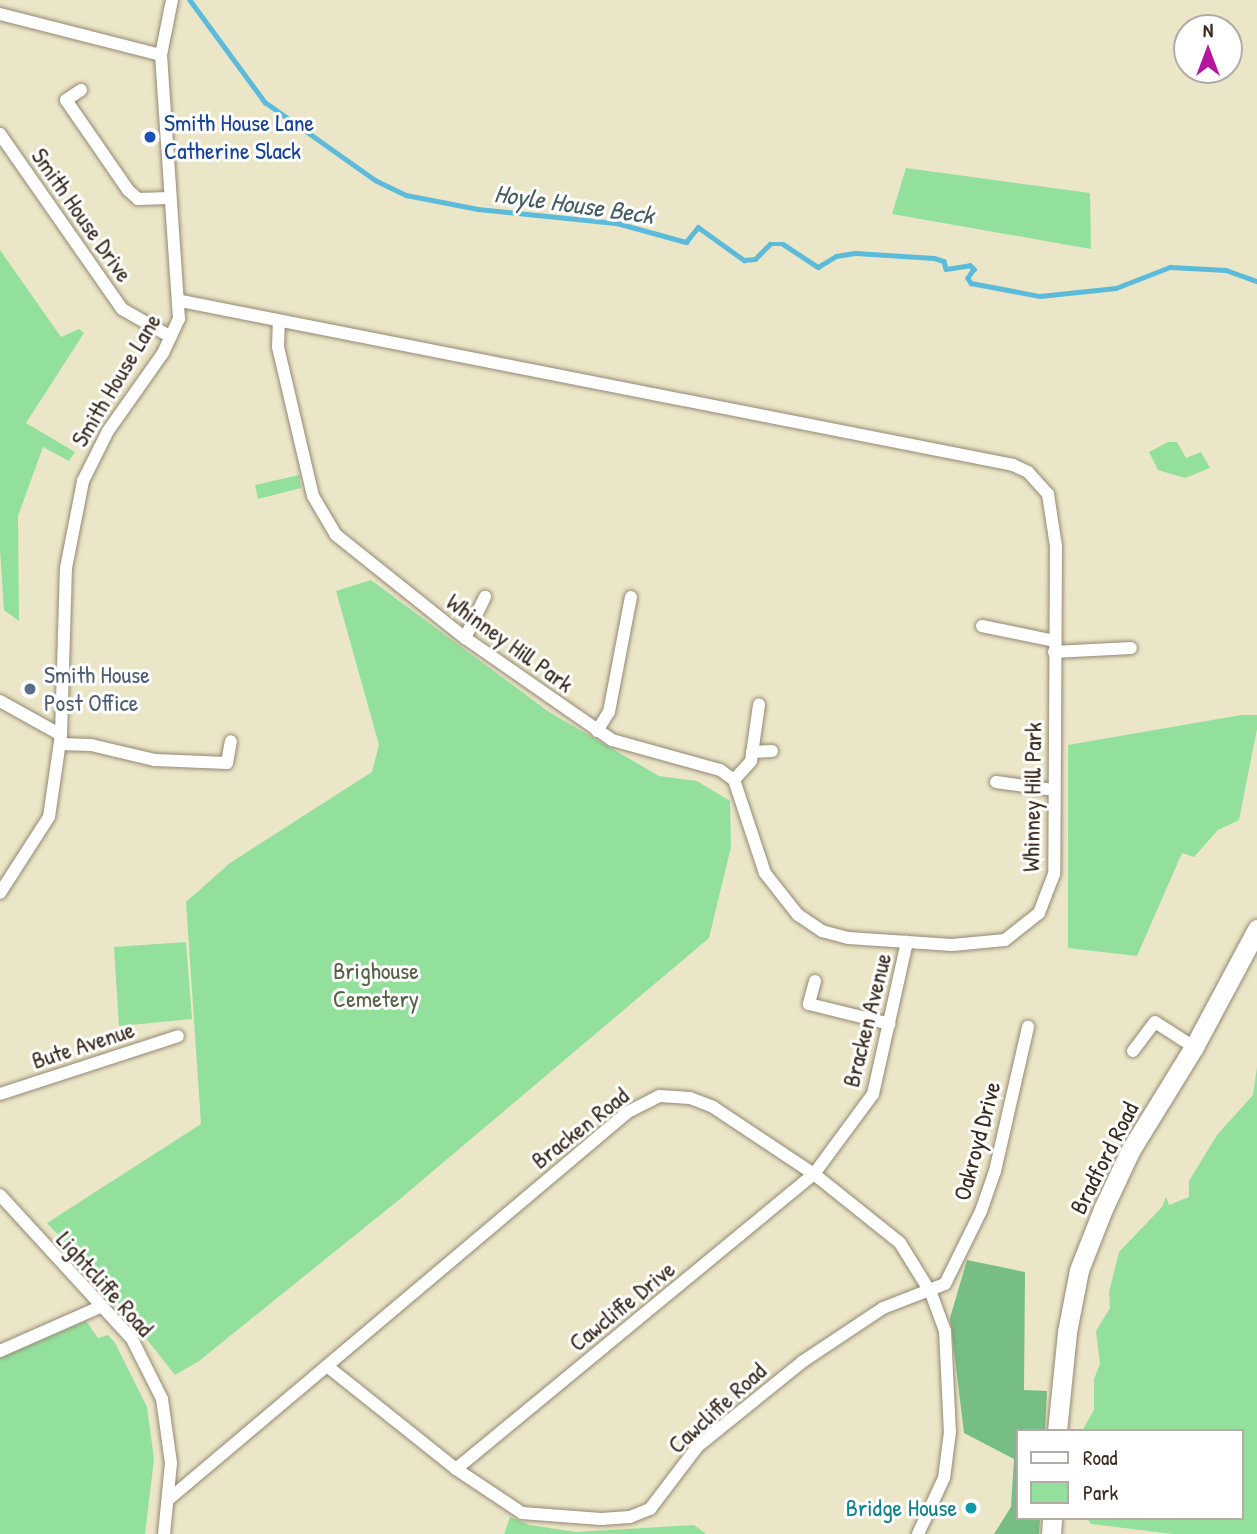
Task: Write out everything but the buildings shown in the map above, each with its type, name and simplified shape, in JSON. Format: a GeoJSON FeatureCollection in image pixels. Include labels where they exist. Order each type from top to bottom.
{"type":"FeatureCollection","features":[{"type":"Feature","properties":{"kind":"main road","name":"Bradford Road"},"geometry":{"type":"LineString","coordinates":[[1057,1429],[1067,1332],[1079,1270],[1130,1151],[1194,1047],[1257,929]]}},
{"type":"Feature","properties":{"kind":"street","name":"Smith House Lane"},"geometry":{"type":"LineString","coordinates":[[0,893],[49,817],[60,739],[66,568],[76,502],[97,449],[171,337],[181,301],[169,198],[160,55],[172,0]]}},
{"type":"Feature","properties":{"kind":"street"},"geometry":{"type":"LineString","coordinates":[[0,14],[160,55]]}},
{"type":"Feature","properties":{"kind":"street"},"geometry":{"type":"LineString","coordinates":[[81,90],[66,100],[128,190],[138,199],[169,198]]}},
{"type":"Feature","properties":{"kind":"street","name":"Smith House Drive"},"geometry":{"type":"LineString","coordinates":[[0,134],[122,309],[171,337]]}},
{"type":"Feature","properties":{"kind":"street","name":"Whinney Hill Park"},"geometry":{"type":"LineString","coordinates":[[181,301],[279,323],[1013,465],[1040,483],[1053,508],[1055,646],[1054,874],[1039,913],[1014,934],[985,944],[848,938],[822,931],[798,915],[765,873],[734,780],[720,770],[639,751],[597,731],[465,638],[336,536],[313,496],[278,347],[279,323]]}},
{"type":"Feature","properties":{"kind":"street"},"geometry":{"type":"LineString","coordinates":[[465,638],[485,597]]}},
{"type":"Feature","properties":{"kind":"street"},"geometry":{"type":"LineString","coordinates":[[597,731],[610,712],[631,597]]}},
{"type":"Feature","properties":{"kind":"street"},"geometry":{"type":"LineString","coordinates":[[982,626],[1055,646],[1131,648]]}},
{"type":"Feature","properties":{"kind":"street"},"geometry":{"type":"LineString","coordinates":[[0,701],[60,739],[155,760],[227,763],[231,741]]}},
{"type":"Feature","properties":{"kind":"street"},"geometry":{"type":"LineString","coordinates":[[734,780],[751,761],[760,705]]}},
{"type":"Feature","properties":{"kind":"street"},"geometry":{"type":"LineString","coordinates":[[752,752],[772,751]]}},
{"type":"Feature","properties":{"kind":"street"},"geometry":{"type":"LineString","coordinates":[[996,782],[1054,790]]}},
{"type":"Feature","properties":{"kind":"street","name":"Bracken Avenue"},"geometry":{"type":"LineString","coordinates":[[814,1174],[873,1094],[908,942]]}},
{"type":"Feature","properties":{"kind":"street"},"geometry":{"type":"LineString","coordinates":[[815,981],[809,1004],[890,1024]]}},
{"type":"Feature","properties":{"kind":"street"},"geometry":{"type":"LineString","coordinates":[[1133,1051],[1154,1022],[1194,1047]]}},
{"type":"Feature","properties":{"kind":"street","name":"Oakroyd Drive"},"geometry":{"type":"LineString","coordinates":[[931,1293],[945,1284],[981,1211],[995,1171],[1028,1027]]}},
{"type":"Feature","properties":{"kind":"street","name":"Bute Avenue"},"geometry":{"type":"LineString","coordinates":[[0,1094],[178,1036]]}},
{"type":"Feature","properties":{"kind":"street","name":"Bracken Road"},"geometry":{"type":"LineString","coordinates":[[169,1499],[628,1112],[660,1096],[690,1098],[713,1107],[814,1174],[900,1243],[931,1293],[945,1331],[950,1432],[944,1478],[918,1534]]}},
{"type":"Feature","properties":{"kind":"street","name":"Cawcliffe Drive"},"geometry":{"type":"LineString","coordinates":[[456,1469],[814,1174]]}},
{"type":"Feature","properties":{"kind":"street","name":"Lightcliffe Road"},"geometry":{"type":"LineString","coordinates":[[0,1195],[132,1339],[162,1398],[172,1463],[164,1534]]}},
{"type":"Feature","properties":{"kind":"street","name":"Cawcliffe Road"},"geometry":{"type":"LineString","coordinates":[[327,1366],[456,1469],[522,1513],[567,1519],[631,1517],[659,1500],[698,1447],[802,1362],[883,1308],[931,1293]]}},
{"type":"Feature","properties":{"kind":"street"},"geometry":{"type":"LineString","coordinates":[[0,1351],[102,1306]]}},
{"type":"Feature","properties":{"kind":"green space"},"geometry":{"type":"Polygon","coordinates":[[[906,168],[1090,193],[1091,249],[892,214],[906,168]]]}},
{"type":"Feature","properties":{"kind":"green space"},"geometry":{"type":"Polygon","coordinates":[[[0,250],[61,337],[79,329],[84,333],[26,423],[75,452],[69,461],[43,447],[18,516],[19,621],[4,610],[0,549],[0,250]]]}},
{"type":"Feature","properties":{"kind":"green space"},"geometry":{"type":"Polygon","coordinates":[[[1168,442],[1177,442],[1186,458],[1201,452],[1210,468],[1185,478],[1158,470],[1149,452],[1168,442]]]}},
{"type":"Feature","properties":{"kind":"green space"},"geometry":{"type":"Polygon","coordinates":[[[299,475],[301,488],[258,499],[255,485],[299,475]]]}},
{"type":"Feature","properties":{"kind":"green space","name":"Brighouse Cemetery"},"geometry":{"type":"Polygon","coordinates":[[[371,580],[549,712],[659,776],[697,781],[730,801],[731,847],[709,938],[400,1199],[199,1361],[175,1375],[99,1279],[47,1223],[201,1124],[186,902],[230,863],[372,772],[379,745],[336,591],[371,580]]]}},
{"type":"Feature","properties":{"kind":"green space"},"geometry":{"type":"Polygon","coordinates":[[[1241,715],[1257,715],[1257,729],[1239,820],[1218,830],[1194,857],[1182,853],[1137,956],[1068,948],[1068,745],[1241,715]]]}},
{"type":"Feature","properties":{"kind":"green space"},"geometry":{"type":"Polygon","coordinates":[[[186,942],[192,1019],[119,1026],[114,947],[186,942]]]}},
{"type":"Feature","properties":{"kind":"green space"},"geometry":{"type":"Polygon","coordinates":[[[1257,1067],[1257,1534],[1173,1534],[1091,1524],[1088,1520],[1243,1520],[1243,1429],[1083,1429],[1094,1410],[1094,1379],[1100,1364],[1096,1331],[1110,1308],[1109,1292],[1119,1252],[1162,1207],[1166,1197],[1169,1205],[1189,1197],[1189,1181],[1217,1135],[1253,1095],[1257,1067]]]}},
{"type":"Feature","properties":{"kind":"green space"},"geometry":{"type":"Polygon","coordinates":[[[967,1260],[1025,1272],[1024,1390],[1047,1391],[1045,1429],[1016,1429],[1016,1520],[1040,1520],[1039,1534],[994,1534],[1011,1507],[1014,1459],[964,1433],[950,1318],[967,1260]]]}},
{"type":"Feature","properties":{"kind":"green space"},"geometry":{"type":"Polygon","coordinates":[[[86,1321],[98,1338],[108,1335],[115,1343],[147,1407],[154,1459],[145,1534],[0,1534],[0,1358],[86,1321]]]}},
{"type":"Feature","properties":{"kind":"green space"},"geometry":{"type":"Polygon","coordinates":[[[510,1517],[530,1525],[576,1532],[694,1525],[706,1534],[504,1534],[510,1517]]]}},
{"type":"Feature","properties":{"kind":"waterway","name":"Hoyle House Beck"},"geometry":{"type":"LineString","coordinates":[[190,0],[265,102],[375,180],[406,195],[478,209],[617,223],[686,242],[698,227],[744,260],[755,259],[770,244],[783,244],[818,267],[836,256],[856,253],[934,258],[944,261],[946,269],[970,265],[974,269],[968,278],[971,283],[1040,296],[1116,288],[1170,267],[1226,270],[1257,281]]}},
{"type":"Feature","properties":{"kind":"place","name":"Smith House Lane Catherine Slack"},"geometry":{"type":"Point","coordinates":[150,137]}},
{"type":"Feature","properties":{"kind":"place","name":"Smith House Post Office"},"geometry":{"type":"Point","coordinates":[30,689]}},
{"type":"Feature","properties":{"kind":"place","name":"Bridge House"},"geometry":{"type":"Point","coordinates":[971,1508]}}]}
